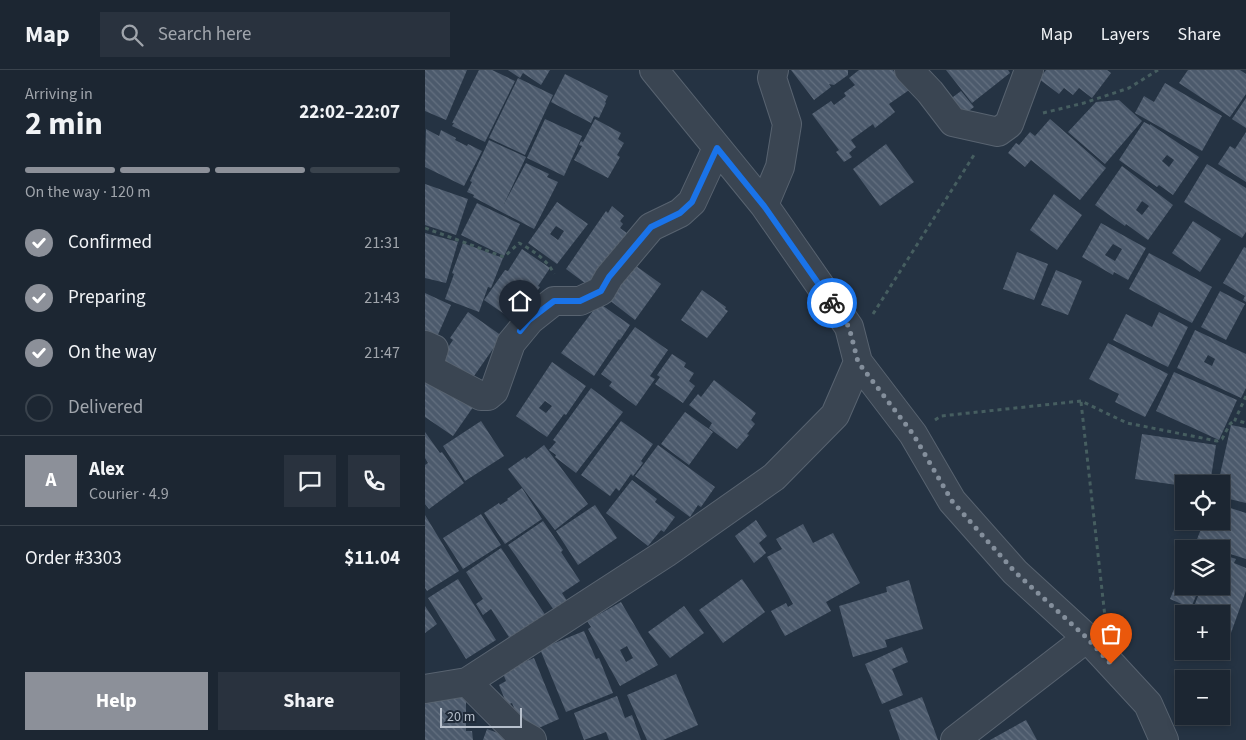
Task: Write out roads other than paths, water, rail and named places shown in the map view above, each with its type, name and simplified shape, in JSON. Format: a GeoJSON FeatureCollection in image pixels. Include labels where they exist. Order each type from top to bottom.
{"type":"FeatureCollection","features":[{"type":"Feature","properties":{"kind":"street"},"geometry":{"type":"LineString","coordinates":[[654,70],[764,206],[849,327],[858,362],[913,434],[952,501],[1015,572],[1096,630],[1148,704],[1164,740]]}},
{"type":"Feature","properties":{"kind":"street"},"geometry":{"type":"LineString","coordinates":[[764,206],[780,167],[787,124],[772,78],[774,70]]}},
{"type":"Feature","properties":{"kind":"street"},"geometry":{"type":"LineString","coordinates":[[909,70],[930,92],[953,122],[1003,128],[1029,70]]}},
{"type":"Feature","properties":{"kind":"street"},"geometry":{"type":"LineString","coordinates":[[425,345],[434,349],[428,368],[481,396],[488,396],[497,383],[511,343],[529,320],[554,301],[580,301],[601,291],[609,277],[651,227],[680,213],[692,202],[717,148]]}},
{"type":"Feature","properties":{"kind":"street"},"geometry":{"type":"LineString","coordinates":[[425,689],[467,682],[666,553],[775,477],[835,415],[858,362]]}},
{"type":"Feature","properties":{"kind":"street"},"geometry":{"type":"LineString","coordinates":[[955,740],[1096,630]]}},
{"type":"Feature","properties":{"kind":"street"},"geometry":{"type":"LineString","coordinates":[[467,682],[517,731],[532,740]]}}]}
